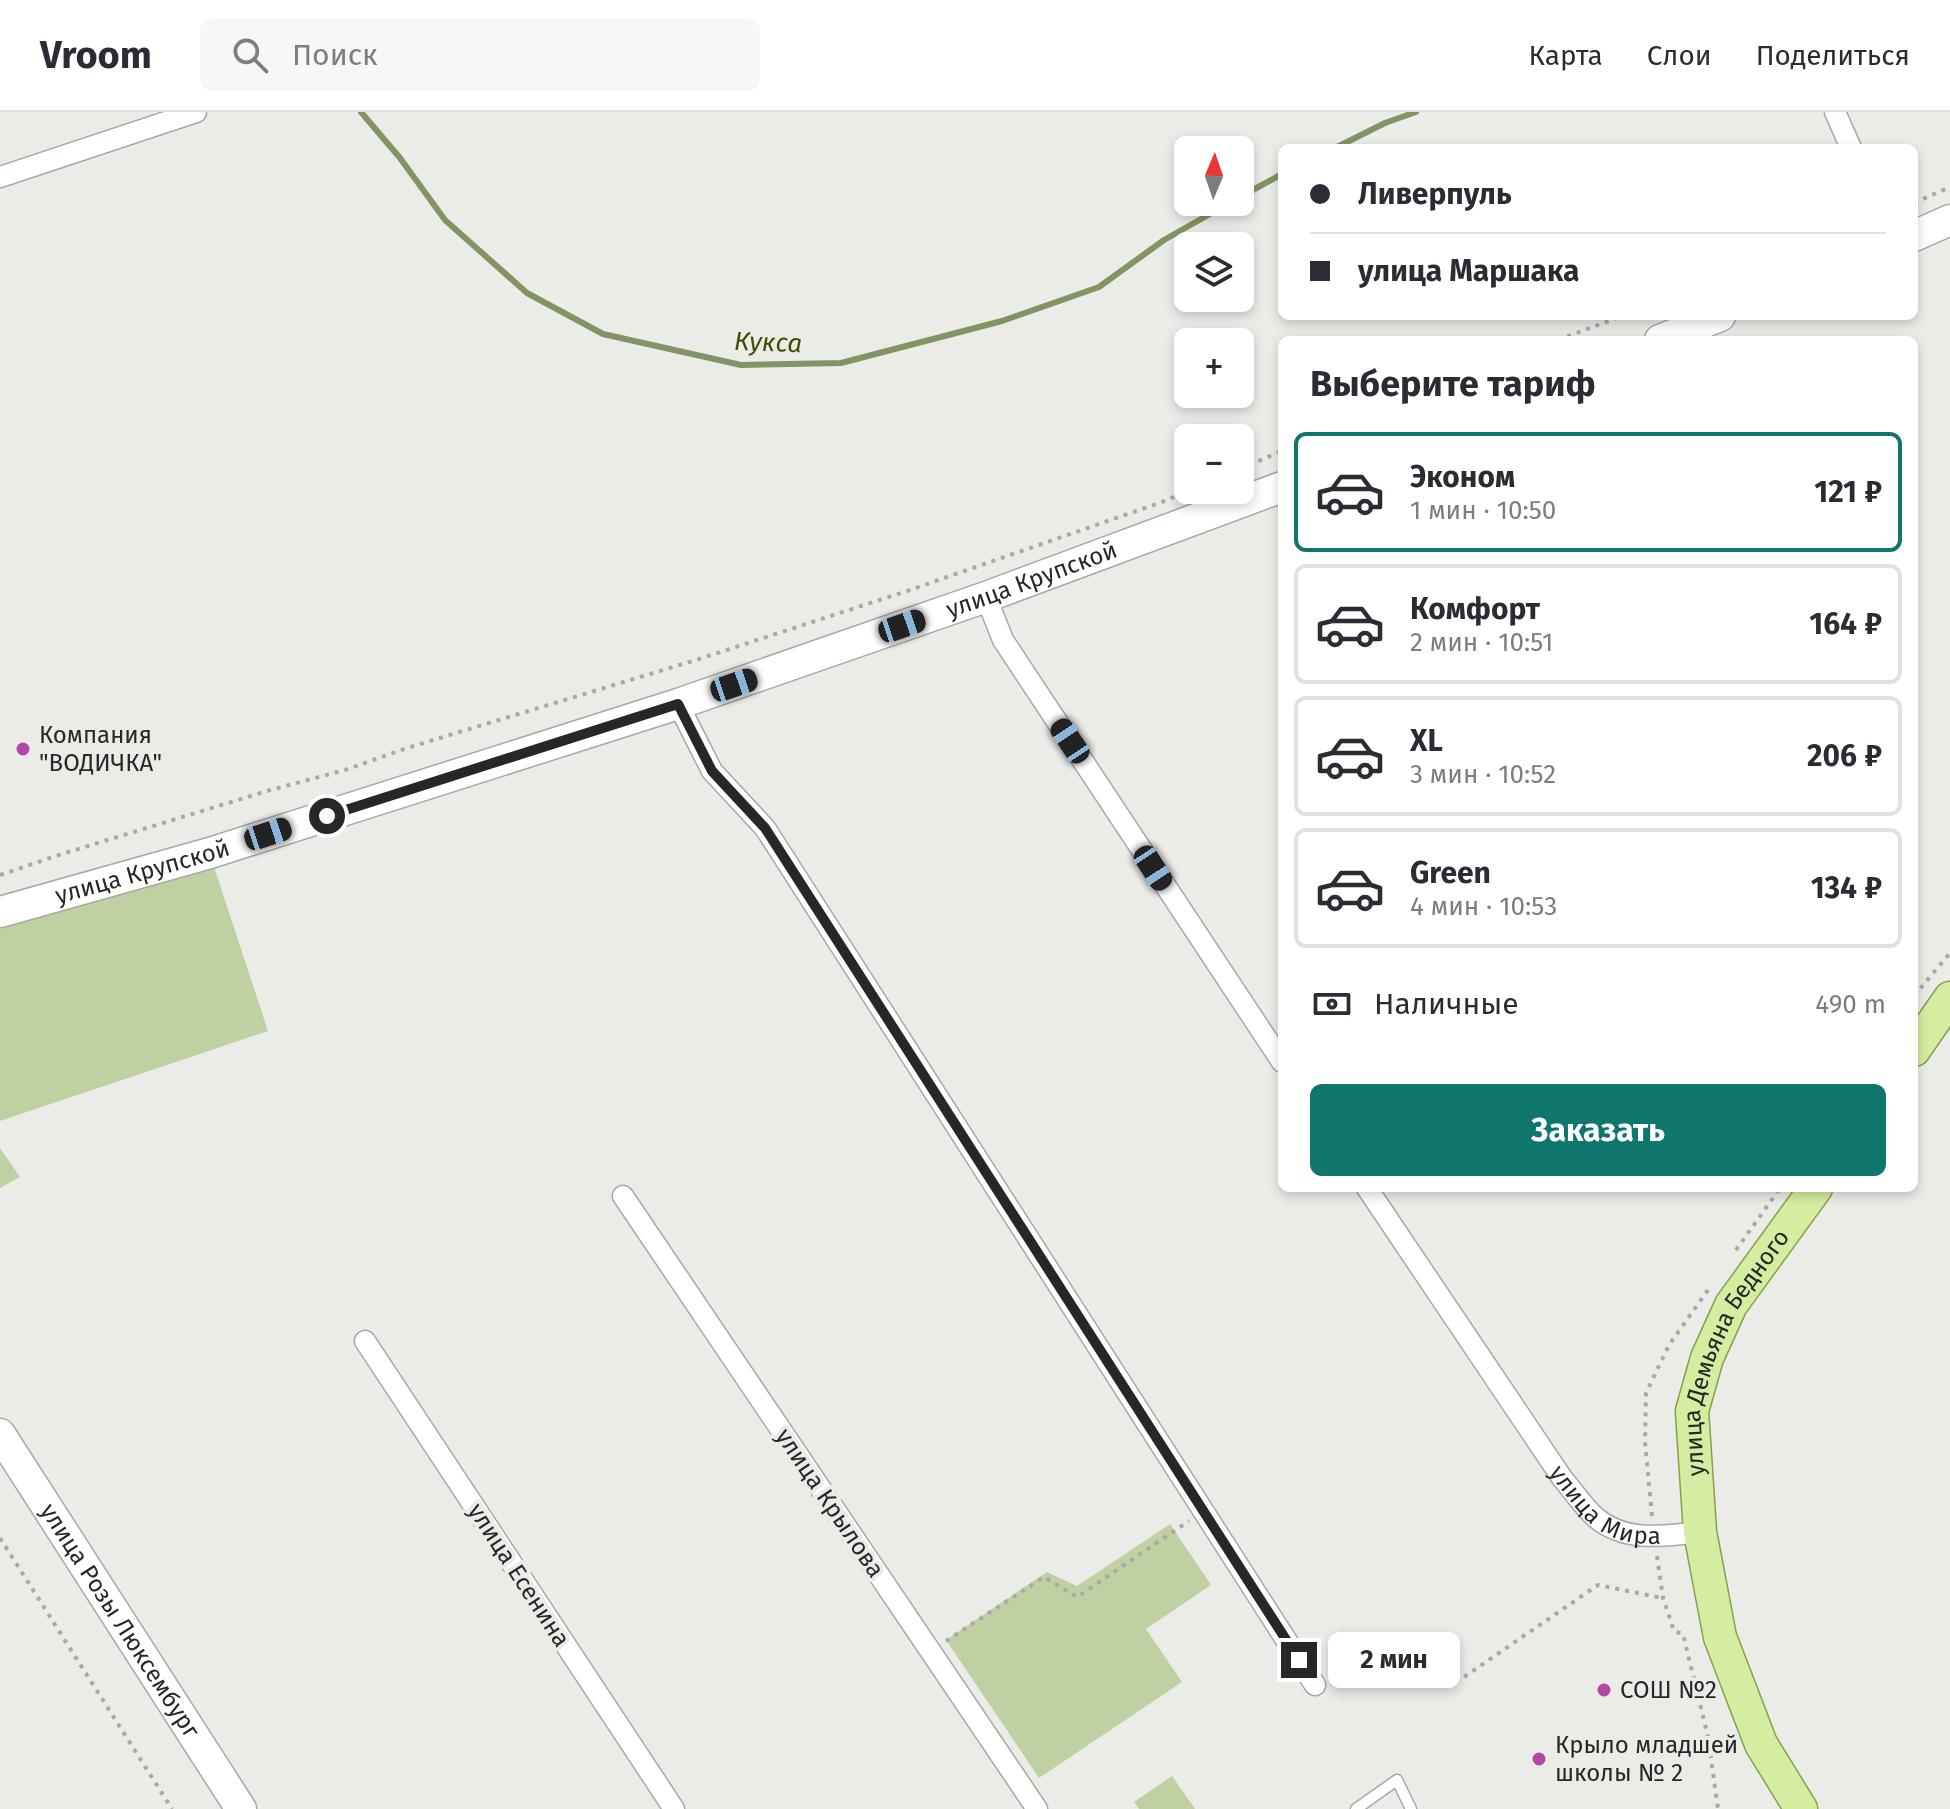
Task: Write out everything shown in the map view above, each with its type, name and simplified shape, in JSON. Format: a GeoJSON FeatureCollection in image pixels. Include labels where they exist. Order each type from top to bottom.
{"type":"FeatureCollection","features":[{"type":"Feature","properties":{"kind":"main road"},"geometry":{"type":"LineString","coordinates":[[1918,1044],[1950,998]]}},
{"type":"Feature","properties":{"kind":"main road","name":"улица Демьяна Бедного"},"geometry":{"type":"LineString","coordinates":[[1700,1532],[1692,1411],[1707,1358],[1731,1305],[1813,1192]]}},
{"type":"Feature","properties":{"kind":"main road","name":"улица Мира"},"geometry":{"type":"LineString","coordinates":[[1700,1532],[1720,1637],[1761,1744],[1801,1809]]}},
{"type":"Feature","properties":{"kind":"street"},"geometry":{"type":"LineString","coordinates":[[0,177],[196,112]]}},
{"type":"Feature","properties":{"kind":"street"},"geometry":{"type":"LineString","coordinates":[[1835,112],[1849,144]]}},
{"type":"Feature","properties":{"kind":"street"},"geometry":{"type":"LineString","coordinates":[[1918,234],[1950,220]]}},
{"type":"Feature","properties":{"kind":"street"},"geometry":{"type":"LineString","coordinates":[[1670,336],[1710,320]]}},
{"type":"Feature","properties":{"kind":"street","name":"улица Крупской"},"geometry":{"type":"LineString","coordinates":[[0,912],[210,853],[678,704],[986,597],[1278,488]]}},
{"type":"Feature","properties":{"kind":"street"},"geometry":{"type":"LineString","coordinates":[[986,597],[1003,640],[1278,1056]]}},
{"type":"Feature","properties":{"kind":"street"},"geometry":{"type":"LineString","coordinates":[[678,704],[712,771],[765,828],[1315,1685]]}},
{"type":"Feature","properties":{"kind":"street","name":"улица Мира"},"geometry":{"type":"LineString","coordinates":[[1370,1192],[1562,1478],[1596,1518],[1624,1534],[1655,1537],[1700,1532]]}},
{"type":"Feature","properties":{"kind":"street","name":"улица Крылова"},"geometry":{"type":"LineString","coordinates":[[623,1196],[1037,1809]]}},
{"type":"Feature","properties":{"kind":"street","name":"улица Есенина"},"geometry":{"type":"LineString","coordinates":[[365,1341],[674,1809]]}},
{"type":"Feature","properties":{"kind":"street","name":"улица Розы Люксембург"},"geometry":{"type":"LineString","coordinates":[[0,1434],[241,1809]]}},
{"type":"Feature","properties":{"kind":"lane"},"geometry":{"type":"LineString","coordinates":[[1356,1809],[1397,1780],[1411,1809]]}},
{"type":"Feature","properties":{"kind":"path"},"geometry":{"type":"LineString","coordinates":[[1918,201],[1950,187]]}},
{"type":"Feature","properties":{"kind":"path"},"geometry":{"type":"LineString","coordinates":[[1569,336],[1611,320]]}},
{"type":"Feature","properties":{"kind":"path"},"geometry":{"type":"LineString","coordinates":[[1254,463],[1278,453]]}},
{"type":"Feature","properties":{"kind":"path"},"geometry":{"type":"LineString","coordinates":[[0,875],[696,660],[1174,497]]}},
{"type":"Feature","properties":{"kind":"path"},"geometry":{"type":"LineString","coordinates":[[1918,991],[1950,953]]}},
{"type":"Feature","properties":{"kind":"path"},"geometry":{"type":"LineString","coordinates":[[930,1651],[1044,1577],[1077,1597],[1203,1512]]}},
{"type":"Feature","properties":{"kind":"path"},"geometry":{"type":"LineString","coordinates":[[0,1538],[172,1809]]}},
{"type":"Feature","properties":{"kind":"path"},"geometry":{"type":"LineString","coordinates":[[1315,1685],[1405,1655],[1464,1677],[1598,1585],[1663,1598]]}},
{"type":"Feature","properties":{"kind":"green space"},"geometry":{"type":"Polygon","coordinates":[[[214,867],[268,1031],[0,1121],[0,926],[214,867]]]}},
{"type":"Feature","properties":{"kind":"green space"},"geometry":{"type":"Polygon","coordinates":[[[0,1148],[20,1177],[0,1188],[0,1148]]]}},
{"type":"Feature","properties":{"kind":"green space"},"geometry":{"type":"Polygon","coordinates":[[[1170,1524],[1211,1585],[1146,1629],[1182,1682],[1039,1778],[946,1640],[1047,1572],[1077,1586],[1170,1524]]]}},
{"type":"Feature","properties":{"kind":"green space"},"geometry":{"type":"Polygon","coordinates":[[[1172,1776],[1195,1809],[1139,1809],[1134,1802],[1172,1776]]]}},
{"type":"Feature","properties":{"kind":"waterway","name":"Кукса"},"geometry":{"type":"LineString","coordinates":[[361,112],[400,158],[445,220],[527,293],[603,334],[741,365],[841,363],[1002,321],[1099,287],[1164,240],[1206,216]]}},
{"type":"Feature","properties":{"kind":"waterway","name":"Кукса"},"geometry":{"type":"LineString","coordinates":[[1343,144],[1416,112]]}},
{"type":"Feature","properties":{"kind":"waterway","name":"Кукса"},"geometry":{"type":"LineString","coordinates":[[1254,189],[1278,176]]}},
{"type":"Feature","properties":{"kind":"place","name":"Компания \"ВОДИЧКА\""},"geometry":{"type":"Point","coordinates":[23,749]}},
{"type":"Feature","properties":{"kind":"place","name":"СОШ №2"},"geometry":{"type":"Point","coordinates":[1604,1690]}},
{"type":"Feature","properties":{"kind":"place","name":"Крыло младшей школы № 2"},"geometry":{"type":"Point","coordinates":[1539,1759]}},
{"type":"Feature","properties":{"kind":"route"},"geometry":{"type":"LineString","coordinates":[[327,816],[678,704],[712,771],[765,828],[1299,1660]]}}]}
